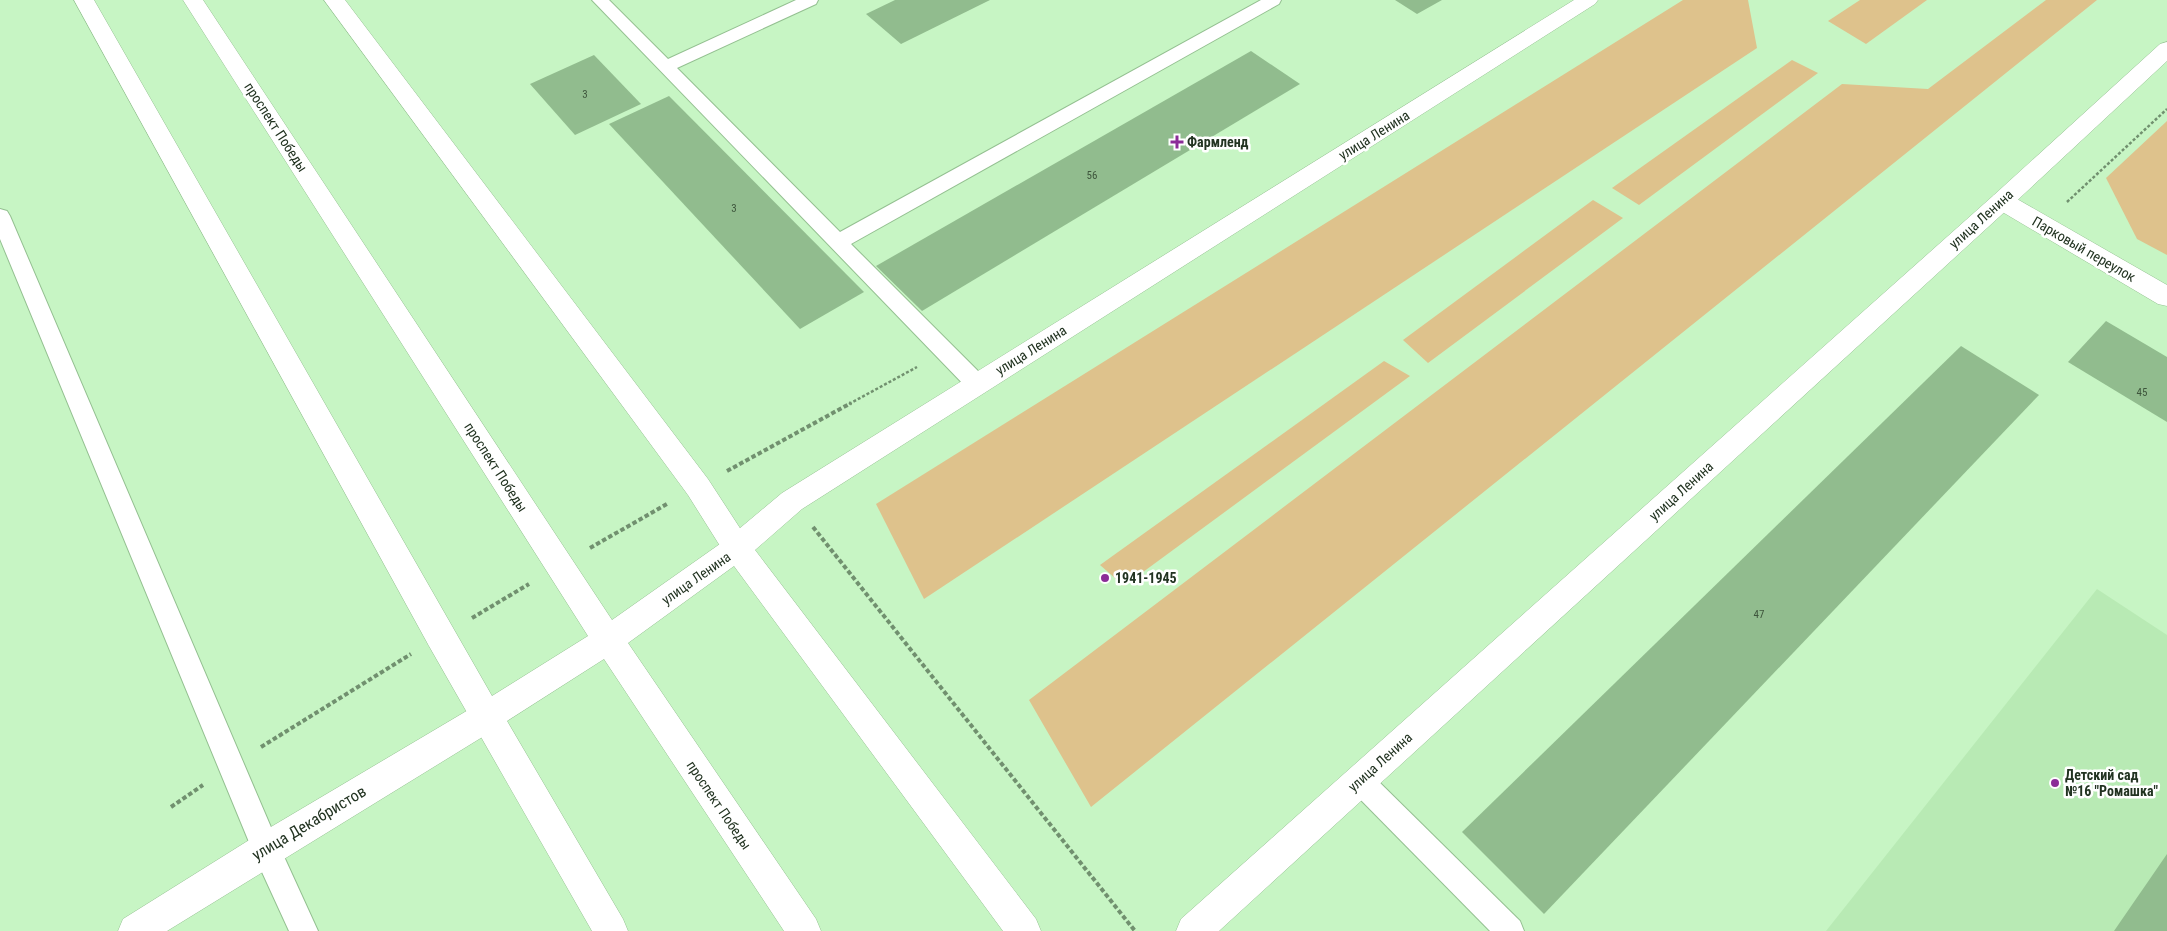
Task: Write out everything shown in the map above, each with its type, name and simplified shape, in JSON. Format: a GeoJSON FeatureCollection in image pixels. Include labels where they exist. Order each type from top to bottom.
{"type":"FeatureCollection","features":[{"type":"Feature","properties":{"kind":"main road"},"geometry":{"type":"LineString","coordinates":[[84,0],[486,717],[611,931]]}},
{"type":"Feature","properties":{"kind":"main road","name":"проспект Победы"},"geometry":{"type":"LineString","coordinates":[[193,0],[608,640],[804,931]]}},
{"type":"Feature","properties":{"kind":"main road"},"geometry":{"type":"LineString","coordinates":[[334,0],[698,487],[737,548],[1024,931]]}},
{"type":"Feature","properties":{"kind":"main road","name":"улица Ленина"},"geometry":{"type":"LineString","coordinates":[[486,717],[608,640],[737,548],[792,501],[1588,0]]}},
{"type":"Feature","properties":{"kind":"main road","name":"улица Ленина"},"geometry":{"type":"LineString","coordinates":[[1193,931],[2002,201],[2167,49]]}},
{"type":"Feature","properties":{"kind":"main road","name":"Парковый переулок"},"geometry":{"type":"LineString","coordinates":[[2002,201],[2167,297]]}},
{"type":"Feature","properties":{"kind":"main road","name":"улица Декабристов"},"geometry":{"type":"LineString","coordinates":[[135,931],[266,849],[486,717]]}},
{"type":"Feature","properties":{"kind":"lane"},"geometry":{"type":"LineString","coordinates":[[600,0],[977,384]]}},
{"type":"Feature","properties":{"kind":"lane"},"geometry":{"type":"LineString","coordinates":[[665,67],[810,0]]}},
{"type":"Feature","properties":{"kind":"lane"},"geometry":{"type":"LineString","coordinates":[[838,242],[1273,0]]}},
{"type":"Feature","properties":{"kind":"lane"},"geometry":{"type":"LineString","coordinates":[[0,216],[266,849],[304,931]]}},
{"type":"Feature","properties":{"kind":"lane"},"geometry":{"type":"LineString","coordinates":[[1359,780],[1510,931]]}},
{"type":"Feature","properties":{"kind":"path"},"geometry":{"type":"LineString","coordinates":[[2043,225],[2167,108]]}},
{"type":"Feature","properties":{"kind":"path"},"geometry":{"type":"LineString","coordinates":[[792,501],[1135,931]]}},
{"type":"Feature","properties":{"kind":"shaded area"},"geometry":{"type":"Polygon","coordinates":[[[1683,0],[1748,0],[1757,48],[924,599],[876,504],[1683,0]]]}},
{"type":"Feature","properties":{"kind":"shaded area"},"geometry":{"type":"Polygon","coordinates":[[[1860,0],[1927,0],[1866,44],[1828,21],[1860,0]]]}},
{"type":"Feature","properties":{"kind":"shaded area"},"geometry":{"type":"Polygon","coordinates":[[[2046,0],[2097,0],[1091,807],[1029,700],[1842,84],[1928,89],[2046,0]]]}},
{"type":"Feature","properties":{"kind":"shaded area"},"geometry":{"type":"Polygon","coordinates":[[[1792,60],[1818,73],[1639,205],[1612,188],[1792,60]]]}},
{"type":"Feature","properties":{"kind":"shaded area"},"geometry":{"type":"Polygon","coordinates":[[[2167,121],[2167,255],[2137,239],[2106,178],[2167,121]]]}},
{"type":"Feature","properties":{"kind":"shaded area"},"geometry":{"type":"Polygon","coordinates":[[[1593,200],[1623,218],[1428,363],[1403,340],[1593,200]]]}},
{"type":"Feature","properties":{"kind":"shaded area"},"geometry":{"type":"Polygon","coordinates":[[[1384,361],[1410,376],[1124,586],[1100,565],[1384,361]]]}},
{"type":"Feature","properties":{"kind":"shaded area","name":"Детский сад №16 \"Ромашка\""},"geometry":{"type":"Polygon","coordinates":[[[2097,589],[2167,635],[2167,931],[1826,931],[2097,589]]]}},
{"type":"Feature","properties":{"kind":"building"},"geometry":{"type":"Polygon","coordinates":[[[895,0],[990,0],[901,44],[866,14],[895,0]]]}},
{"type":"Feature","properties":{"kind":"building"},"geometry":{"type":"Polygon","coordinates":[[[1395,0],[1442,0],[1417,14],[1395,0]]]}},
{"type":"Feature","properties":{"kind":"building"},"geometry":{"type":"Polygon","coordinates":[[[1251,51],[1300,84],[922,311],[876,266],[1251,51]]]}},
{"type":"Feature","properties":{"kind":"building"},"geometry":{"type":"Polygon","coordinates":[[[594,55],[641,104],[575,135],[530,84],[594,55]]]}},
{"type":"Feature","properties":{"kind":"building"},"geometry":{"type":"Polygon","coordinates":[[[669,96],[864,292],[800,329],[609,124],[669,96]]]}},
{"type":"Feature","properties":{"kind":"building"},"geometry":{"type":"Polygon","coordinates":[[[2106,321],[2167,357],[2167,422],[2068,362],[2106,321]]]}},
{"type":"Feature","properties":{"kind":"building"},"geometry":{"type":"Polygon","coordinates":[[[1961,346],[2039,395],[1544,914],[1462,832],[1961,346]]]}},
{"type":"Feature","properties":{"kind":"building"},"geometry":{"type":"Polygon","coordinates":[[[2167,854],[2167,931],[2114,931],[2167,854]]]}},
{"type":"Feature","properties":{"kind":"place","name":"Фармленд"},"geometry":{"type":"Point","coordinates":[1177,142]}},
{"type":"Feature","properties":{"kind":"place","name":"1941-1945"},"geometry":{"type":"Point","coordinates":[1105,578]}},
{"type":"Feature","properties":{"kind":"place","name":"Детский сад №16 \"Ромашка\""},"geometry":{"type":"Point","coordinates":[2055,783]}}]}
